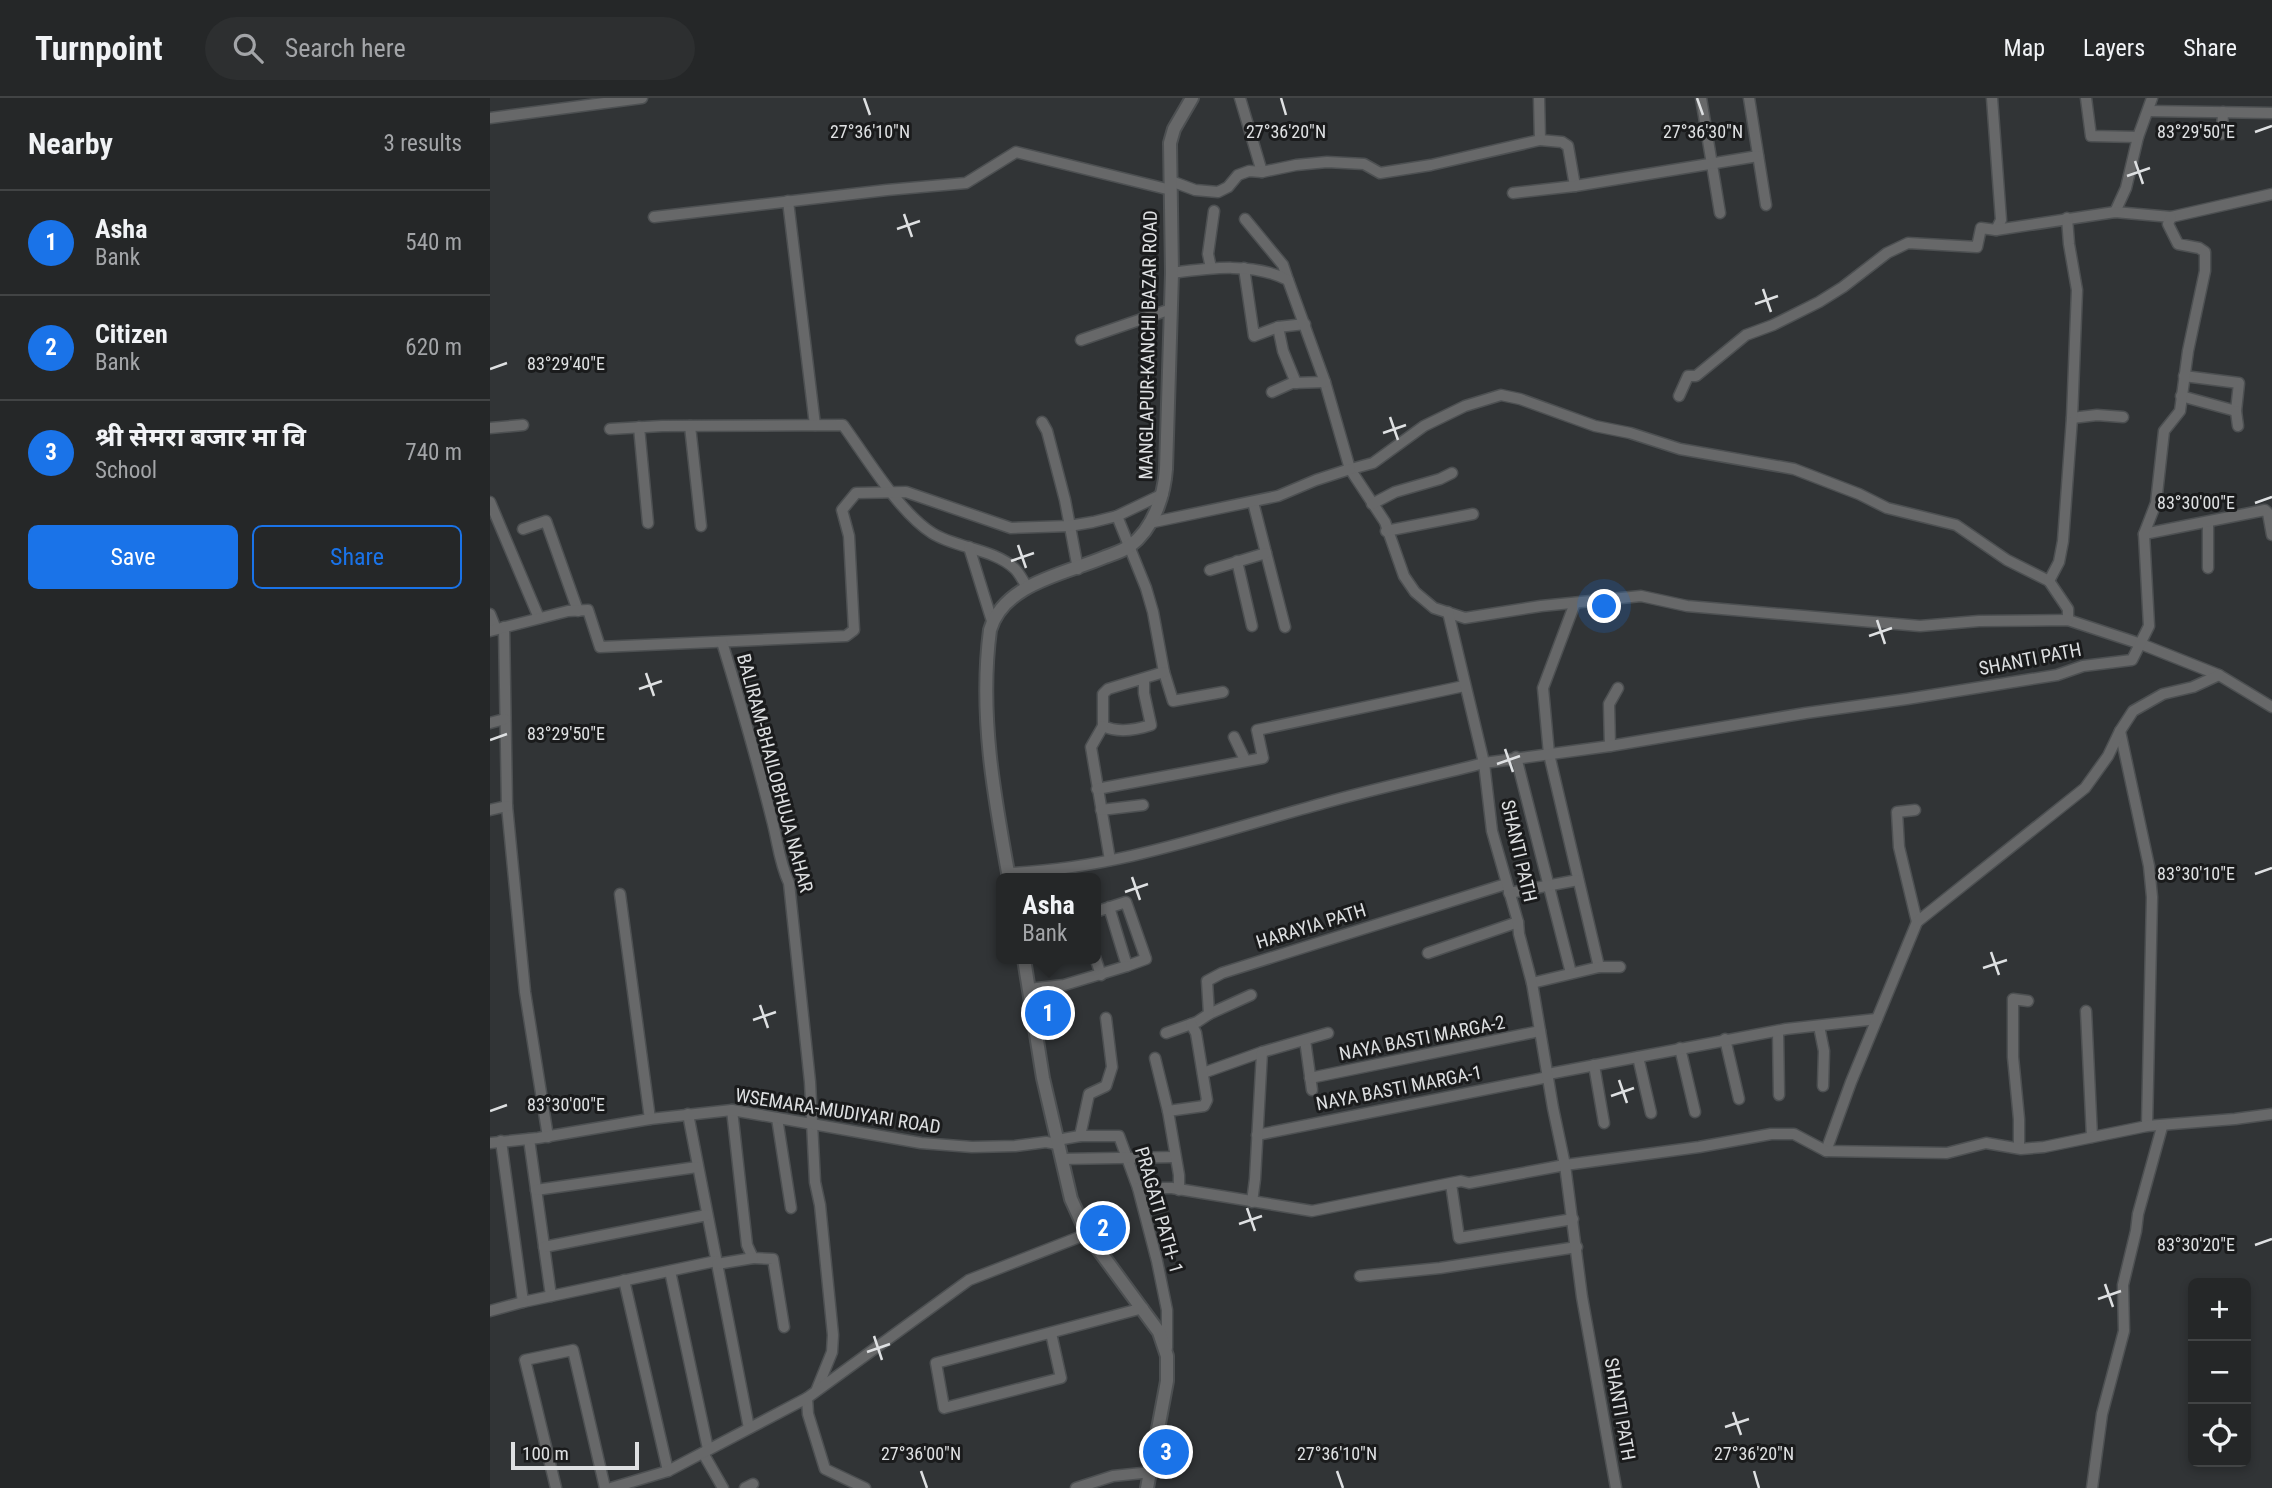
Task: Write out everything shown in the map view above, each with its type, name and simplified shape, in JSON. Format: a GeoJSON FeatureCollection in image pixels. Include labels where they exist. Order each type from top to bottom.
{"type":"FeatureCollection","features":[{"type":"Feature","properties":{"kind":"street"},"geometry":{"type":"LineString","coordinates":[[490,118],[642,98]]}},
{"type":"Feature","properties":{"kind":"street","name":"MANGLAPUR-KANCHI BAZAR ROAD"},"geometry":{"type":"LineString","coordinates":[[992,621],[1009,600],[1027,587],[1129,547],[1149,523],[1163,494],[1172,272],[1170,143],[1174,129],[1192,98]]}},
{"type":"Feature","properties":{"kind":"street"},"geometry":{"type":"LineString","coordinates":[[1240,98],[1262,172]]}},
{"type":"Feature","properties":{"kind":"street"},"geometry":{"type":"LineString","coordinates":[[1539,98],[1540,139]]}},
{"type":"Feature","properties":{"kind":"street"},"geometry":{"type":"LineString","coordinates":[[1701,98],[1720,213]]}},
{"type":"Feature","properties":{"kind":"street"},"geometry":{"type":"LineString","coordinates":[[1749,98],[1766,205]]}},
{"type":"Feature","properties":{"kind":"street"},"geometry":{"type":"LineString","coordinates":[[1992,98],[2001,220],[1996,230]]}},
{"type":"Feature","properties":{"kind":"street"},"geometry":{"type":"LineString","coordinates":[[2087,98],[2091,136],[2138,137]]}},
{"type":"Feature","properties":{"kind":"street"},"geometry":{"type":"LineString","coordinates":[[2115,212],[2126,188],[2138,137],[2152,98]]}},
{"type":"Feature","properties":{"kind":"street"},"geometry":{"type":"LineString","coordinates":[[2149,111],[2272,113]]}},
{"type":"Feature","properties":{"kind":"street"},"geometry":{"type":"LineString","coordinates":[[2222,134],[2223,112]]}},
{"type":"Feature","properties":{"kind":"street"},"geometry":{"type":"LineString","coordinates":[[654,217],[966,183],[1016,152],[1171,186],[1218,192],[1228,187],[1238,174],[1249,171],[1262,172],[1327,162],[1364,164],[1380,173],[1431,165],[1540,139],[1562,142],[1568,146],[1575,186]]}},
{"type":"Feature","properties":{"kind":"street"},"geometry":{"type":"LineString","coordinates":[[1513,193],[1575,186],[1758,156]]}},
{"type":"Feature","properties":{"kind":"street"},"geometry":{"type":"LineString","coordinates":[[1679,396],[1688,376],[1696,376],[1746,335],[1819,302],[1887,254],[1908,243],[1977,247],[1981,228],[1996,230],[2115,212],[2171,217],[2272,194]]}},
{"type":"Feature","properties":{"kind":"street"},"geometry":{"type":"LineString","coordinates":[[788,201],[815,425]]}},
{"type":"Feature","properties":{"kind":"street"},"geometry":{"type":"LineString","coordinates":[[1211,268],[1208,254],[1214,211]]}},
{"type":"Feature","properties":{"kind":"street"},"geometry":{"type":"LineString","coordinates":[[2141,644],[2150,626],[2144,534],[2156,503],[2164,431],[2180,411],[2184,376],[2205,271],[2205,252],[2199,248],[2178,244],[2168,224],[2171,217]]}},
{"type":"Feature","properties":{"kind":"street"},"geometry":{"type":"LineString","coordinates":[[2049,581],[2059,562],[2063,541],[2072,418],[2077,290],[2067,218]]}},
{"type":"Feature","properties":{"kind":"street"},"geometry":{"type":"LineString","coordinates":[[1245,219],[1283,265],[1325,382],[1351,469],[1385,522],[1404,576],[1415,592],[1434,608],[1465,618],[1541,606],[1641,596],[1687,606],[1920,626],[1979,621],[2068,620],[2141,644],[2219,675],[2272,706]]}},
{"type":"Feature","properties":{"kind":"street"},"geometry":{"type":"LineString","coordinates":[[1172,272],[1244,268],[1272,272],[1288,280]]}},
{"type":"Feature","properties":{"kind":"street"},"geometry":{"type":"LineString","coordinates":[[1244,268],[1254,336],[1278,327],[1305,324]]}},
{"type":"Feature","properties":{"kind":"street"},"geometry":{"type":"LineString","coordinates":[[1081,340],[1171,309]]}},
{"type":"Feature","properties":{"kind":"street"},"geometry":{"type":"LineString","coordinates":[[1278,327],[1283,351],[1296,383]]}},
{"type":"Feature","properties":{"kind":"street"},"geometry":{"type":"LineString","coordinates":[[2184,376],[2239,383],[2236,411],[2238,426]]}},
{"type":"Feature","properties":{"kind":"street"},"geometry":{"type":"LineString","coordinates":[[1272,392],[1296,383],[1325,382]]}},
{"type":"Feature","properties":{"kind":"street"},"geometry":{"type":"LineString","coordinates":[[1149,523],[1278,496],[1316,480],[1373,463],[1439,418],[1465,406],[1501,396],[1520,399],[1595,426],[1630,433],[1680,449],[1794,469],[1887,508],[1956,525],[2007,560],[2049,581],[2068,609],[2068,620]]}},
{"type":"Feature","properties":{"kind":"street"},"geometry":{"type":"LineString","coordinates":[[2181,396],[2236,411]]}},
{"type":"Feature","properties":{"kind":"street"},"geometry":{"type":"LineString","coordinates":[[2072,418],[2097,415],[2123,417]]}},
{"type":"Feature","properties":{"kind":"street"},"geometry":{"type":"LineString","coordinates":[[1042,422],[1047,431],[1065,500],[1078,569]]}},
{"type":"Feature","properties":{"kind":"street"},"geometry":{"type":"LineString","coordinates":[[490,428],[523,425]]}},
{"type":"Feature","properties":{"kind":"street"},"geometry":{"type":"LineString","coordinates":[[610,429],[843,425],[891,491],[929,531],[944,540],[969,547],[1014,568],[1027,587]]}},
{"type":"Feature","properties":{"kind":"street"},"geometry":{"type":"LineString","coordinates":[[690,426],[701,526]]}},
{"type":"Feature","properties":{"kind":"street"},"geometry":{"type":"LineString","coordinates":[[639,428],[648,523]]}},
{"type":"Feature","properties":{"kind":"street"},"geometry":{"type":"LineString","coordinates":[[1372,504],[1395,492],[1452,473]]}},
{"type":"Feature","properties":{"kind":"street"},"geometry":{"type":"LineString","coordinates":[[497,629],[568,611],[588,610],[600,647],[846,636],[854,630],[849,536],[842,510],[856,494],[906,492],[1011,528],[1069,526],[1117,516],[1163,494]]}},
{"type":"Feature","properties":{"kind":"street"},"geometry":{"type":"LineString","coordinates":[[490,502],[539,618]]}},
{"type":"Feature","properties":{"kind":"street"},"geometry":{"type":"LineString","coordinates":[[1253,502],[1285,627]]}},
{"type":"Feature","properties":{"kind":"street"},"geometry":{"type":"LineString","coordinates":[[2144,534],[2265,510],[2272,535]]}},
{"type":"Feature","properties":{"kind":"street"},"geometry":{"type":"LineString","coordinates":[[1386,531],[1472,514]]}},
{"type":"Feature","properties":{"kind":"street"},"geometry":{"type":"LineString","coordinates":[[1117,516],[1146,588],[1173,701],[1223,692]]}},
{"type":"Feature","properties":{"kind":"street"},"geometry":{"type":"LineString","coordinates":[[523,529],[546,521],[578,611]]}},
{"type":"Feature","properties":{"kind":"street"},"geometry":{"type":"LineString","coordinates":[[2208,523],[2208,568]]}},
{"type":"Feature","properties":{"kind":"street"},"geometry":{"type":"LineString","coordinates":[[969,547],[992,621],[988,644],[986,730],[1008,873]]}},
{"type":"Feature","properties":{"kind":"street"},"geometry":{"type":"LineString","coordinates":[[1209,570],[1266,553]]}},
{"type":"Feature","properties":{"kind":"street"},"geometry":{"type":"LineString","coordinates":[[1237,561],[1252,626]]}},
{"type":"Feature","properties":{"kind":"street"},"geometry":{"type":"LineString","coordinates":[[1575,603],[1544,688],[1543,702],[1549,754],[1599,967]]}},
{"type":"Feature","properties":{"kind":"street"},"geometry":{"type":"LineString","coordinates":[[1030,873],[1110,860],[1195,841],[1326,802],[1483,763],[1448,612]]}},
{"type":"Feature","properties":{"kind":"street"},"geometry":{"type":"LineString","coordinates":[[490,614],[497,629],[505,719],[508,806],[525,992],[548,1137]]}},
{"type":"Feature","properties":{"kind":"street","name":"BALIRAM-BHAILOBHUJA NAHAR"},"geometry":{"type":"LineString","coordinates":[[722,642],[773,821],[781,867],[789,883],[833,1335],[832,1352],[817,1390]]}},
{"type":"Feature","properties":{"kind":"street","name":"SHANTI PATH"},"geometry":{"type":"LineString","coordinates":[[1616,1488],[1583,1297],[1565,1165],[1532,983],[1492,831],[1483,763],[1609,746],[2057,675],[2083,666],[2132,660],[2141,644]]}},
{"type":"Feature","properties":{"kind":"street"},"geometry":{"type":"LineString","coordinates":[[1110,860],[1091,747],[1103,726],[1103,694],[1108,689],[1164,672]]}},
{"type":"Feature","properties":{"kind":"street"},"geometry":{"type":"LineString","coordinates":[[1826,1151],[1851,1082],[1917,922],[2085,788],[2108,756],[2133,711],[2163,694],[2193,687],[2219,675]]}},
{"type":"Feature","properties":{"kind":"street"},"geometry":{"type":"LineString","coordinates":[[1103,726],[1110,729],[1136,730],[1151,725],[1144,693],[1144,678]]}},
{"type":"Feature","properties":{"kind":"street"},"geometry":{"type":"LineString","coordinates":[[1097,789],[1263,758],[1257,730],[1464,686]]}},
{"type":"Feature","properties":{"kind":"street"},"geometry":{"type":"LineString","coordinates":[[1609,746],[1609,704],[1618,688]]}},
{"type":"Feature","properties":{"kind":"street"},"geometry":{"type":"LineString","coordinates":[[490,723],[505,719]]}},
{"type":"Feature","properties":{"kind":"street"},"geometry":{"type":"LineString","coordinates":[[2120,731],[2149,866],[2152,897],[2147,1126]]}},
{"type":"Feature","properties":{"kind":"street"},"geometry":{"type":"LineString","coordinates":[[1234,737],[1245,760]]}},
{"type":"Feature","properties":{"kind":"street"},"geometry":{"type":"LineString","coordinates":[[1516,757],[1571,973]]}},
{"type":"Feature","properties":{"kind":"street"},"geometry":{"type":"LineString","coordinates":[[1101,810],[1143,805]]}},
{"type":"Feature","properties":{"kind":"street"},"geometry":{"type":"LineString","coordinates":[[490,810],[508,806]]}},
{"type":"Feature","properties":{"kind":"street"},"geometry":{"type":"LineString","coordinates":[[1915,810],[1896,812],[1899,846],[1917,922]]}},
{"type":"Feature","properties":{"kind":"street"},"geometry":{"type":"LineString","coordinates":[[1508,888],[1548,886],[1577,880]]}},
{"type":"Feature","properties":{"kind":"street","name":"HARAYIA PATH"},"geometry":{"type":"LineString","coordinates":[[1209,1014],[1207,981],[1222,973],[1508,888]]}},
{"type":"Feature","properties":{"kind":"street"},"geometry":{"type":"LineString","coordinates":[[620,894],[650,1119]]}},
{"type":"Feature","properties":{"kind":"street"},"geometry":{"type":"LineString","coordinates":[[1029,989],[1064,985],[1146,959],[1126,902],[1101,910]]}},
{"type":"Feature","properties":{"kind":"street"},"geometry":{"type":"LineString","coordinates":[[1109,908],[1127,966]]}},
{"type":"Feature","properties":{"kind":"street"},"geometry":{"type":"LineString","coordinates":[[1428,953],[1518,922]]}},
{"type":"Feature","properties":{"kind":"street"},"geometry":{"type":"LineString","coordinates":[[1025,964],[1043,1078],[1071,1199],[1087,1234],[1160,1332],[1167,1356],[1167,1381],[1147,1488]]}},
{"type":"Feature","properties":{"kind":"street"},"geometry":{"type":"LineString","coordinates":[[1097,964],[1101,975]]}},
{"type":"Feature","properties":{"kind":"street"},"geometry":{"type":"LineString","coordinates":[[1532,983],[1599,967],[1620,967]]}},
{"type":"Feature","properties":{"kind":"street"},"geometry":{"type":"LineString","coordinates":[[1166,1033],[1251,995]]}},
{"type":"Feature","properties":{"kind":"street"},"geometry":{"type":"LineString","coordinates":[[2019,1148],[2017,1094],[2012,1057],[2013,999],[2028,1001]]}},
{"type":"Feature","properties":{"kind":"street"},"geometry":{"type":"LineString","coordinates":[[2086,1011],[2092,1137]]}},
{"type":"Feature","properties":{"kind":"street"},"geometry":{"type":"LineString","coordinates":[[1080,1136],[1089,1094],[1106,1086],[1112,1068],[1106,1018]]}},
{"type":"Feature","properties":{"kind":"street","name":"NAYA BASTI MARGA-1"},"geometry":{"type":"LineString","coordinates":[[1257,1135],[1725,1039],[1877,1019]]}},
{"type":"Feature","properties":{"kind":"street"},"geometry":{"type":"LineString","coordinates":[[1168,1111],[1204,1106],[1207,1100],[1196,1033],[1191,1024]]}},
{"type":"Feature","properties":{"kind":"street"},"geometry":{"type":"LineString","coordinates":[[1819,1026],[1824,1051],[1823,1086]]}},
{"type":"Feature","properties":{"kind":"street","name":"NAYA BASTI MARGA-2"},"geometry":{"type":"LineString","coordinates":[[1310,1077],[1540,1031]]}},
{"type":"Feature","properties":{"kind":"street"},"geometry":{"type":"LineString","coordinates":[[1779,1031],[1779,1095]]}},
{"type":"Feature","properties":{"kind":"street"},"geometry":{"type":"LineString","coordinates":[[1203,1073],[1328,1033]]}},
{"type":"Feature","properties":{"kind":"street"},"geometry":{"type":"LineString","coordinates":[[1725,1039],[1740,1099]]}},
{"type":"Feature","properties":{"kind":"street"},"geometry":{"type":"LineString","coordinates":[[1305,1040],[1312,1090]]}},
{"type":"Feature","properties":{"kind":"street"},"geometry":{"type":"LineString","coordinates":[[1680,1048],[1695,1112]]}},
{"type":"Feature","properties":{"kind":"street"},"geometry":{"type":"LineString","coordinates":[[1252,1202],[1262,1052]]}},
{"type":"Feature","properties":{"kind":"street"},"geometry":{"type":"LineString","coordinates":[[1638,1057],[1651,1113]]}},
{"type":"Feature","properties":{"kind":"street"},"geometry":{"type":"LineString","coordinates":[[1155,1058],[1168,1111],[1179,1190]]}},
{"type":"Feature","properties":{"kind":"street"},"geometry":{"type":"LineString","coordinates":[[1594,1065],[1604,1123]]}},
{"type":"Feature","properties":{"kind":"street"},"geometry":{"type":"LineString","coordinates":[[732,1110],[747,1245],[753,1258]]}},
{"type":"Feature","properties":{"kind":"street","name":"WSEMARA-MUDIYARI ROAD"},"geometry":{"type":"LineString","coordinates":[[495,1142],[548,1137],[650,1119],[732,1110],[921,1143],[971,1147],[1057,1142]]}},
{"type":"Feature","properties":{"kind":"street"},"geometry":{"type":"LineString","coordinates":[[688,1114],[749,1428]]}},
{"type":"Feature","properties":{"kind":"street"},"geometry":{"type":"LineString","coordinates":[[1138,1188],[1163,1187],[1312,1211],[1461,1181],[1469,1183],[1565,1165],[1699,1147],[1771,1134],[1794,1135],[1826,1151],[1947,1153],[1986,1143],[2019,1148],[2044,1147],[2147,1126],[2162,1127],[2272,1114]]}},
{"type":"Feature","properties":{"kind":"street"},"geometry":{"type":"LineString","coordinates":[[777,1118],[791,1208]]}},
{"type":"Feature","properties":{"kind":"street"},"geometry":{"type":"LineString","coordinates":[[2092,1488],[2102,1414],[2124,1331],[2123,1285],[2138,1214],[2162,1127]]}},
{"type":"Feature","properties":{"kind":"street","name":"PRAGATI PATH- 1"},"geometry":{"type":"LineString","coordinates":[[1057,1142],[1080,1136],[1119,1136],[1138,1188],[1167,1310],[1167,1356]]}},
{"type":"Feature","properties":{"kind":"street"},"geometry":{"type":"LineString","coordinates":[[529,1139],[551,1296]]}},
{"type":"Feature","properties":{"kind":"street"},"geometry":{"type":"LineString","coordinates":[[495,1142],[523,1302]]}},
{"type":"Feature","properties":{"kind":"street"},"geometry":{"type":"LineString","coordinates":[[1061,1158],[1175,1157]]}},
{"type":"Feature","properties":{"kind":"street"},"geometry":{"type":"LineString","coordinates":[[536,1190],[697,1167]]}},
{"type":"Feature","properties":{"kind":"street"},"geometry":{"type":"LineString","coordinates":[[1451,1184],[1459,1238],[1573,1219]]}},
{"type":"Feature","properties":{"kind":"street"},"geometry":{"type":"LineString","coordinates":[[544,1247],[706,1215]]}},
{"type":"Feature","properties":{"kind":"street"},"geometry":{"type":"LineString","coordinates":[[611,1488],[668,1471],[807,1398],[969,1280],[1087,1234]]}},
{"type":"Feature","properties":{"kind":"street"},"geometry":{"type":"LineString","coordinates":[[1360,1276],[1440,1268],[1577,1247]]}},
{"type":"Feature","properties":{"kind":"street"},"geometry":{"type":"LineString","coordinates":[[490,1311],[716,1262],[773,1259],[784,1327]]}},
{"type":"Feature","properties":{"kind":"street"},"geometry":{"type":"LineString","coordinates":[[670,1271],[706,1451],[723,1488]]}},
{"type":"Feature","properties":{"kind":"street"},"geometry":{"type":"LineString","coordinates":[[624,1280],[668,1471]]}},
{"type":"Feature","properties":{"kind":"street"},"geometry":{"type":"LineString","coordinates":[[1051,1333],[1061,1378],[944,1408],[936,1363],[1143,1308]]}},
{"type":"Feature","properties":{"kind":"street"},"geometry":{"type":"LineString","coordinates":[[556,1488],[525,1360],[573,1350],[605,1488]]}},
{"type":"Feature","properties":{"kind":"street"},"geometry":{"type":"LineString","coordinates":[[807,1398],[808,1415],[825,1469],[865,1488]]}},
{"type":"Feature","properties":{"kind":"street"},"geometry":{"type":"LineString","coordinates":[[1076,1488],[1113,1476],[1152,1472]]}},
{"type":"Feature","properties":{"kind":"place","name":"Asha"},"geometry":{"type":"Point","coordinates":[1048,1013]}},
{"type":"Feature","properties":{"kind":"place","name":"Citizen"},"geometry":{"type":"Point","coordinates":[1103,1228]}},
{"type":"Feature","properties":{"kind":"place","name":"श्री सेमरा बजार मा वि"},"geometry":{"type":"Point","coordinates":[1166,1452]}}]}
